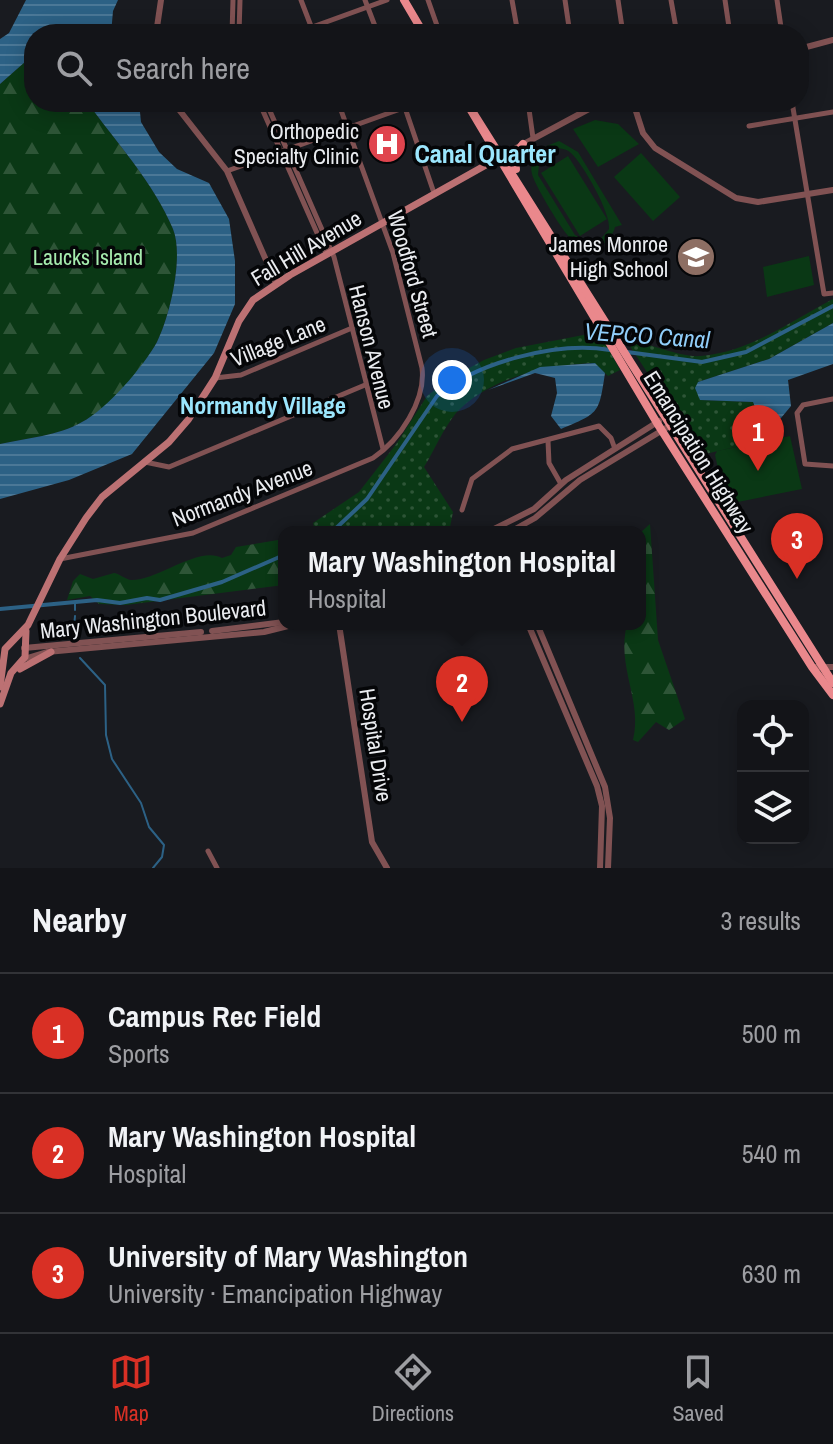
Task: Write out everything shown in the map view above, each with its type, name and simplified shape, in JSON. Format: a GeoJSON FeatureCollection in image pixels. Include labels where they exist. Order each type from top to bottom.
{"type":"FeatureCollection","features":[{"type":"Feature","properties":{"kind":"main road"},"geometry":{"type":"LineString","coordinates":[[404,0],[418,24]]}},
{"type":"Feature","properties":{"kind":"main road","name":"Emancipation Highway"},"geometry":{"type":"LineString","coordinates":[[472,112],[612,337],[634,364],[664,424]]}},
{"type":"Feature","properties":{"kind":"main road"},"geometry":{"type":"LineString","coordinates":[[520,181],[514,158],[523,144]]}},
{"type":"Feature","properties":{"kind":"main road","name":"Emancipation Highway"},"geometry":{"type":"LineString","coordinates":[[501,157],[520,181],[612,337],[622,361],[833,695]]}},
{"type":"Feature","properties":{"kind":"main road","name":"Fall Hill Avenue"},"geometry":{"type":"LineString","coordinates":[[0,687],[5,649],[28,623],[60,559],[102,497],[179,432],[215,378],[242,315],[262,292],[501,157]]}},
{"type":"Feature","properties":{"kind":"main road","name":"Fall Hill Avenue"},"geometry":{"type":"LineString","coordinates":[[0,707],[8,680],[22,661],[28,623]]}},
{"type":"Feature","properties":{"kind":"main road"},"geometry":{"type":"LineString","coordinates":[[12,643],[24,648]]}},
{"type":"Feature","properties":{"kind":"main road"},"geometry":{"type":"LineString","coordinates":[[0,707],[16,674],[31,660],[51,652]]}},
{"type":"Feature","properties":{"kind":"main road"},"geometry":{"type":"LineString","coordinates":[[6,658],[22,661]]}},
{"type":"Feature","properties":{"kind":"main road","name":"Emancipation Highway"},"geometry":{"type":"LineString","coordinates":[[815,668],[833,683]]}},
{"type":"Feature","properties":{"kind":"street"},"geometry":{"type":"LineString","coordinates":[[157,24],[161,0]]}},
{"type":"Feature","properties":{"kind":"street"},"geometry":{"type":"LineString","coordinates":[[232,24],[233,0]]}},
{"type":"Feature","properties":{"kind":"street"},"geometry":{"type":"LineString","coordinates":[[239,24],[240,0]]}},
{"type":"Feature","properties":{"kind":"street"},"geometry":{"type":"LineString","coordinates":[[301,0],[310,24]]}},
{"type":"Feature","properties":{"kind":"street"},"geometry":{"type":"LineString","coordinates":[[365,0],[374,24]]}},
{"type":"Feature","properties":{"kind":"street"},"geometry":{"type":"LineString","coordinates":[[329,24],[387,0]]}},
{"type":"Feature","properties":{"kind":"street"},"geometry":{"type":"LineString","coordinates":[[428,0],[436,24]]}},
{"type":"Feature","properties":{"kind":"street"},"geometry":{"type":"LineString","coordinates":[[512,0],[516,24]]}},
{"type":"Feature","properties":{"kind":"street"},"geometry":{"type":"LineString","coordinates":[[565,0],[569,24]]}},
{"type":"Feature","properties":{"kind":"street"},"geometry":{"type":"LineString","coordinates":[[618,0],[622,24]]}},
{"type":"Feature","properties":{"kind":"street"},"geometry":{"type":"LineString","coordinates":[[671,0],[675,24]]}},
{"type":"Feature","properties":{"kind":"street"},"geometry":{"type":"LineString","coordinates":[[725,0],[729,24]]}},
{"type":"Feature","properties":{"kind":"street"},"geometry":{"type":"LineString","coordinates":[[777,0],[781,24]]}},
{"type":"Feature","properties":{"kind":"street"},"geometry":{"type":"LineString","coordinates":[[809,46],[833,40]]}},
{"type":"Feature","properties":{"kind":"street"},"geometry":{"type":"LineString","coordinates":[[181,112],[227,171],[276,283]]}},
{"type":"Feature","properties":{"kind":"street","name":"Hanson Avenue"},"geometry":{"type":"LineString","coordinates":[[264,112],[284,151]]}},
{"type":"Feature","properties":{"kind":"street","name":"Hanson Avenue"},"geometry":{"type":"LineString","coordinates":[[270,112],[323,248],[330,253],[384,450]]}},
{"type":"Feature","properties":{"kind":"street","name":"Woodford Street"},"geometry":{"type":"LineString","coordinates":[[342,112],[383,223],[423,380],[418,402],[384,450]]}},
{"type":"Feature","properties":{"kind":"street"},"geometry":{"type":"LineString","coordinates":[[227,171],[387,112]]}},
{"type":"Feature","properties":{"kind":"street"},"geometry":{"type":"LineString","coordinates":[[406,112],[434,194]]}},
{"type":"Feature","properties":{"kind":"street"},"geometry":{"type":"LineString","coordinates":[[529,112],[533,138]]}},
{"type":"Feature","properties":{"kind":"street","name":"Fall Hill Avenue"},"geometry":{"type":"LineString","coordinates":[[501,157],[572,112]]}},
{"type":"Feature","properties":{"kind":"street"},"geometry":{"type":"LineString","coordinates":[[636,112],[643,133],[655,148],[731,195],[758,202],[833,190]]}},
{"type":"Feature","properties":{"kind":"street"},"geometry":{"type":"LineString","coordinates":[[794,112],[819,268],[825,295],[833,293]]}},
{"type":"Feature","properties":{"kind":"street"},"geometry":{"type":"LineString","coordinates":[[749,126],[833,112]]}},
{"type":"Feature","properties":{"kind":"street","name":"Village Lane"},"geometry":{"type":"LineString","coordinates":[[215,378],[241,375],[352,328]]}},
{"type":"Feature","properties":{"kind":"street"},"geometry":{"type":"LineString","coordinates":[[145,462],[169,467],[365,385]]}},
{"type":"Feature","properties":{"kind":"street"},"geometry":{"type":"LineString","coordinates":[[833,399],[803,405],[797,413],[807,465],[833,466]]}},
{"type":"Feature","properties":{"kind":"street"},"geometry":{"type":"LineString","coordinates":[[502,526],[534,509],[561,484],[615,449],[664,424]]}},
{"type":"Feature","properties":{"kind":"street"},"geometry":{"type":"LineString","coordinates":[[521,526],[535,518],[580,480],[664,424]]}},
{"type":"Feature","properties":{"kind":"street"},"geometry":{"type":"LineString","coordinates":[[462,510],[469,484],[479,473],[517,446],[548,441],[599,426],[611,438],[615,449]]}},
{"type":"Feature","properties":{"kind":"street"},"geometry":{"type":"LineString","coordinates":[[548,441],[549,463],[561,484]]}},
{"type":"Feature","properties":{"kind":"street","name":"Normandy Avenue"},"geometry":{"type":"LineString","coordinates":[[60,559],[193,533],[373,458],[384,450]]}},
{"type":"Feature","properties":{"kind":"street","name":"Mary Washington Boulevard"},"geometry":{"type":"LineString","coordinates":[[24,648],[278,623]]}},
{"type":"Feature","properties":{"kind":"street","name":"Mary Washington Boulevard"},"geometry":{"type":"LineString","coordinates":[[22,661],[51,652],[278,628]]}},
{"type":"Feature","properties":{"kind":"street","name":"Hospital Drive"},"geometry":{"type":"LineString","coordinates":[[340,630],[372,841],[387,868]]}},
{"type":"Feature","properties":{"kind":"street"},"geometry":{"type":"LineString","coordinates":[[531,630],[597,786],[602,817],[600,868]]}},
{"type":"Feature","properties":{"kind":"street"},"geometry":{"type":"LineString","coordinates":[[540,630],[605,787],[610,818],[608,868]]}},
{"type":"Feature","properties":{"kind":"street"},"geometry":{"type":"LineString","coordinates":[[815,668],[833,667]]}},
{"type":"Feature","properties":{"kind":"street"},"geometry":{"type":"LineString","coordinates":[[208,851],[217,868]]}},
{"type":"Feature","properties":{"kind":"green space","name":"Laucks Island"},"geometry":{"type":"Polygon","coordinates":[[[24,63],[24,112],[95,112],[145,179],[165,212],[173,229],[177,254],[171,302],[157,342],[114,398],[93,416],[73,427],[0,444],[0,84],[24,63]]]}},
{"type":"Feature","properties":{"kind":"green space"},"geometry":{"type":"Polygon","coordinates":[[[595,120],[618,124],[639,144],[598,167],[573,129],[595,120]]]}},
{"type":"Feature","properties":{"kind":"green space"},"geometry":{"type":"Polygon","coordinates":[[[559,141],[578,152],[622,225],[615,227],[610,238],[600,246],[582,247],[565,232],[534,180],[531,168],[537,150],[559,141]],[[552,148],[540,155],[538,175],[575,235],[587,242],[600,240],[609,229],[606,212],[595,189],[571,153],[552,148]]]}},
{"type":"Feature","properties":{"kind":"green space"},"geometry":{"type":"Polygon","coordinates":[[[641,153],[680,197],[653,221],[614,177],[641,153]]]}},
{"type":"Feature","properties":{"kind":"green space"},"geometry":{"type":"Polygon","coordinates":[[[568,156],[607,219],[580,236],[541,173],[568,156]]]}},
{"type":"Feature","properties":{"kind":"green space"},"geometry":{"type":"Polygon","coordinates":[[[809,256],[814,285],[767,297],[763,267],[809,256]]]}},
{"type":"Feature","properties":{"kind":"green space"},"geometry":{"type":"Polygon","coordinates":[[[833,299],[833,323],[769,359],[698,382],[700,400],[753,402],[769,439],[701,455],[628,343],[645,344],[692,356],[719,353],[770,334],[833,299]]]}},
{"type":"Feature","properties":{"kind":"green space"},"geometry":{"type":"Polygon","coordinates":[[[599,332],[620,370],[608,376],[594,363],[539,370],[485,390],[456,413],[424,467],[453,512],[450,526],[314,526],[313,523],[359,492],[397,443],[427,396],[449,379],[484,360],[516,348],[599,332]]]}},
{"type":"Feature","properties":{"kind":"green space"},"geometry":{"type":"Polygon","coordinates":[[[790,436],[802,489],[733,503],[722,487],[715,455],[717,451],[790,436]]]}},
{"type":"Feature","properties":{"kind":"green space"},"geometry":{"type":"Polygon","coordinates":[[[650,524],[658,640],[685,719],[669,730],[656,722],[638,742],[633,740],[635,711],[625,640],[626,630],[646,630],[646,528],[650,524]]]}},
{"type":"Feature","properties":{"kind":"green space"},"geometry":{"type":"Polygon","coordinates":[[[278,540],[278,586],[126,605],[99,604],[90,596],[67,600],[73,581],[80,574],[93,579],[114,573],[129,580],[141,579],[202,556],[222,558],[231,555],[236,547],[278,540]]]}},
{"type":"Feature","properties":{"kind":"water"},"geometry":{"type":"Polygon","coordinates":[[[26,0],[118,0],[112,24],[24,24],[24,63],[0,84],[0,39],[9,33],[26,0]]]}},
{"type":"Feature","properties":{"kind":"water"},"geometry":{"type":"Polygon","coordinates":[[[95,112],[140,112],[141,122],[159,152],[177,169],[209,183],[229,219],[235,261],[235,304],[214,353],[132,454],[69,480],[0,499],[0,444],[63,430],[92,416],[134,375],[162,331],[176,270],[176,241],[165,212],[145,179],[95,112]]]}},
{"type":"Feature","properties":{"kind":"water"},"geometry":{"type":"Polygon","coordinates":[[[833,323],[833,364],[788,380],[791,406],[781,418],[761,422],[753,402],[700,400],[695,388],[698,382],[769,359],[833,323]]]}},
{"type":"Feature","properties":{"kind":"water"},"geometry":{"type":"Polygon","coordinates":[[[595,363],[605,373],[598,405],[590,415],[561,429],[551,416],[557,393],[555,378],[535,373],[488,390],[540,367],[595,363]]]}},
{"type":"Feature","properties":{"kind":"waterway","name":"VEPCO Canal"},"geometry":{"type":"LineString","coordinates":[[627,352],[702,362],[746,352],[833,306]]}},
{"type":"Feature","properties":{"kind":"waterway","name":"VEPCO Canal"},"geometry":{"type":"LineString","coordinates":[[338,526],[367,499],[437,396],[454,384],[474,373],[519,357],[567,349],[610,350]]}},
{"type":"Feature","properties":{"kind":"waterway","name":"VEPCO Canal"},"geometry":{"type":"LineString","coordinates":[[0,609],[97,600],[120,603],[147,598],[160,600],[222,582],[278,558]]}},
{"type":"Feature","properties":{"kind":"waterway","name":"VEPCO Canal"},"geometry":{"type":"LineString","coordinates":[[75,603],[75,610]]}},
{"type":"Feature","properties":{"kind":"waterway"},"geometry":{"type":"LineString","coordinates":[[73,638],[75,616]]}},
{"type":"Feature","properties":{"kind":"waterway"},"geometry":{"type":"LineString","coordinates":[[80,658],[105,685],[106,735],[112,759],[141,803],[149,827],[164,845],[162,857],[153,868]]}},
{"type":"Feature","properties":{"kind":"place","name":"Orthopedic Specialty Clinic"},"geometry":{"type":"Point","coordinates":[387,144]}},
{"type":"Feature","properties":{"kind":"place","name":"James Monroe High School"},"geometry":{"type":"Point","coordinates":[696,257]}},
{"type":"Feature","properties":{"kind":"place","name":"Campus Rec Field"},"geometry":{"type":"Point","coordinates":[758,471]}},
{"type":"Feature","properties":{"kind":"place","name":"University of Mary Washington"},"geometry":{"type":"Point","coordinates":[797,579]}},
{"type":"Feature","properties":{"kind":"place","name":"Mary Washington Hospital"},"geometry":{"type":"Point","coordinates":[462,722]}},
{"type":"Feature","properties":{"kind":"district","name":"Canal Quarter"},"geometry":{"type":"Point","coordinates":[485,153]}},
{"type":"Feature","properties":{"kind":"district","name":"Normandy Village"},"geometry":{"type":"Point","coordinates":[263,405]}}]}
